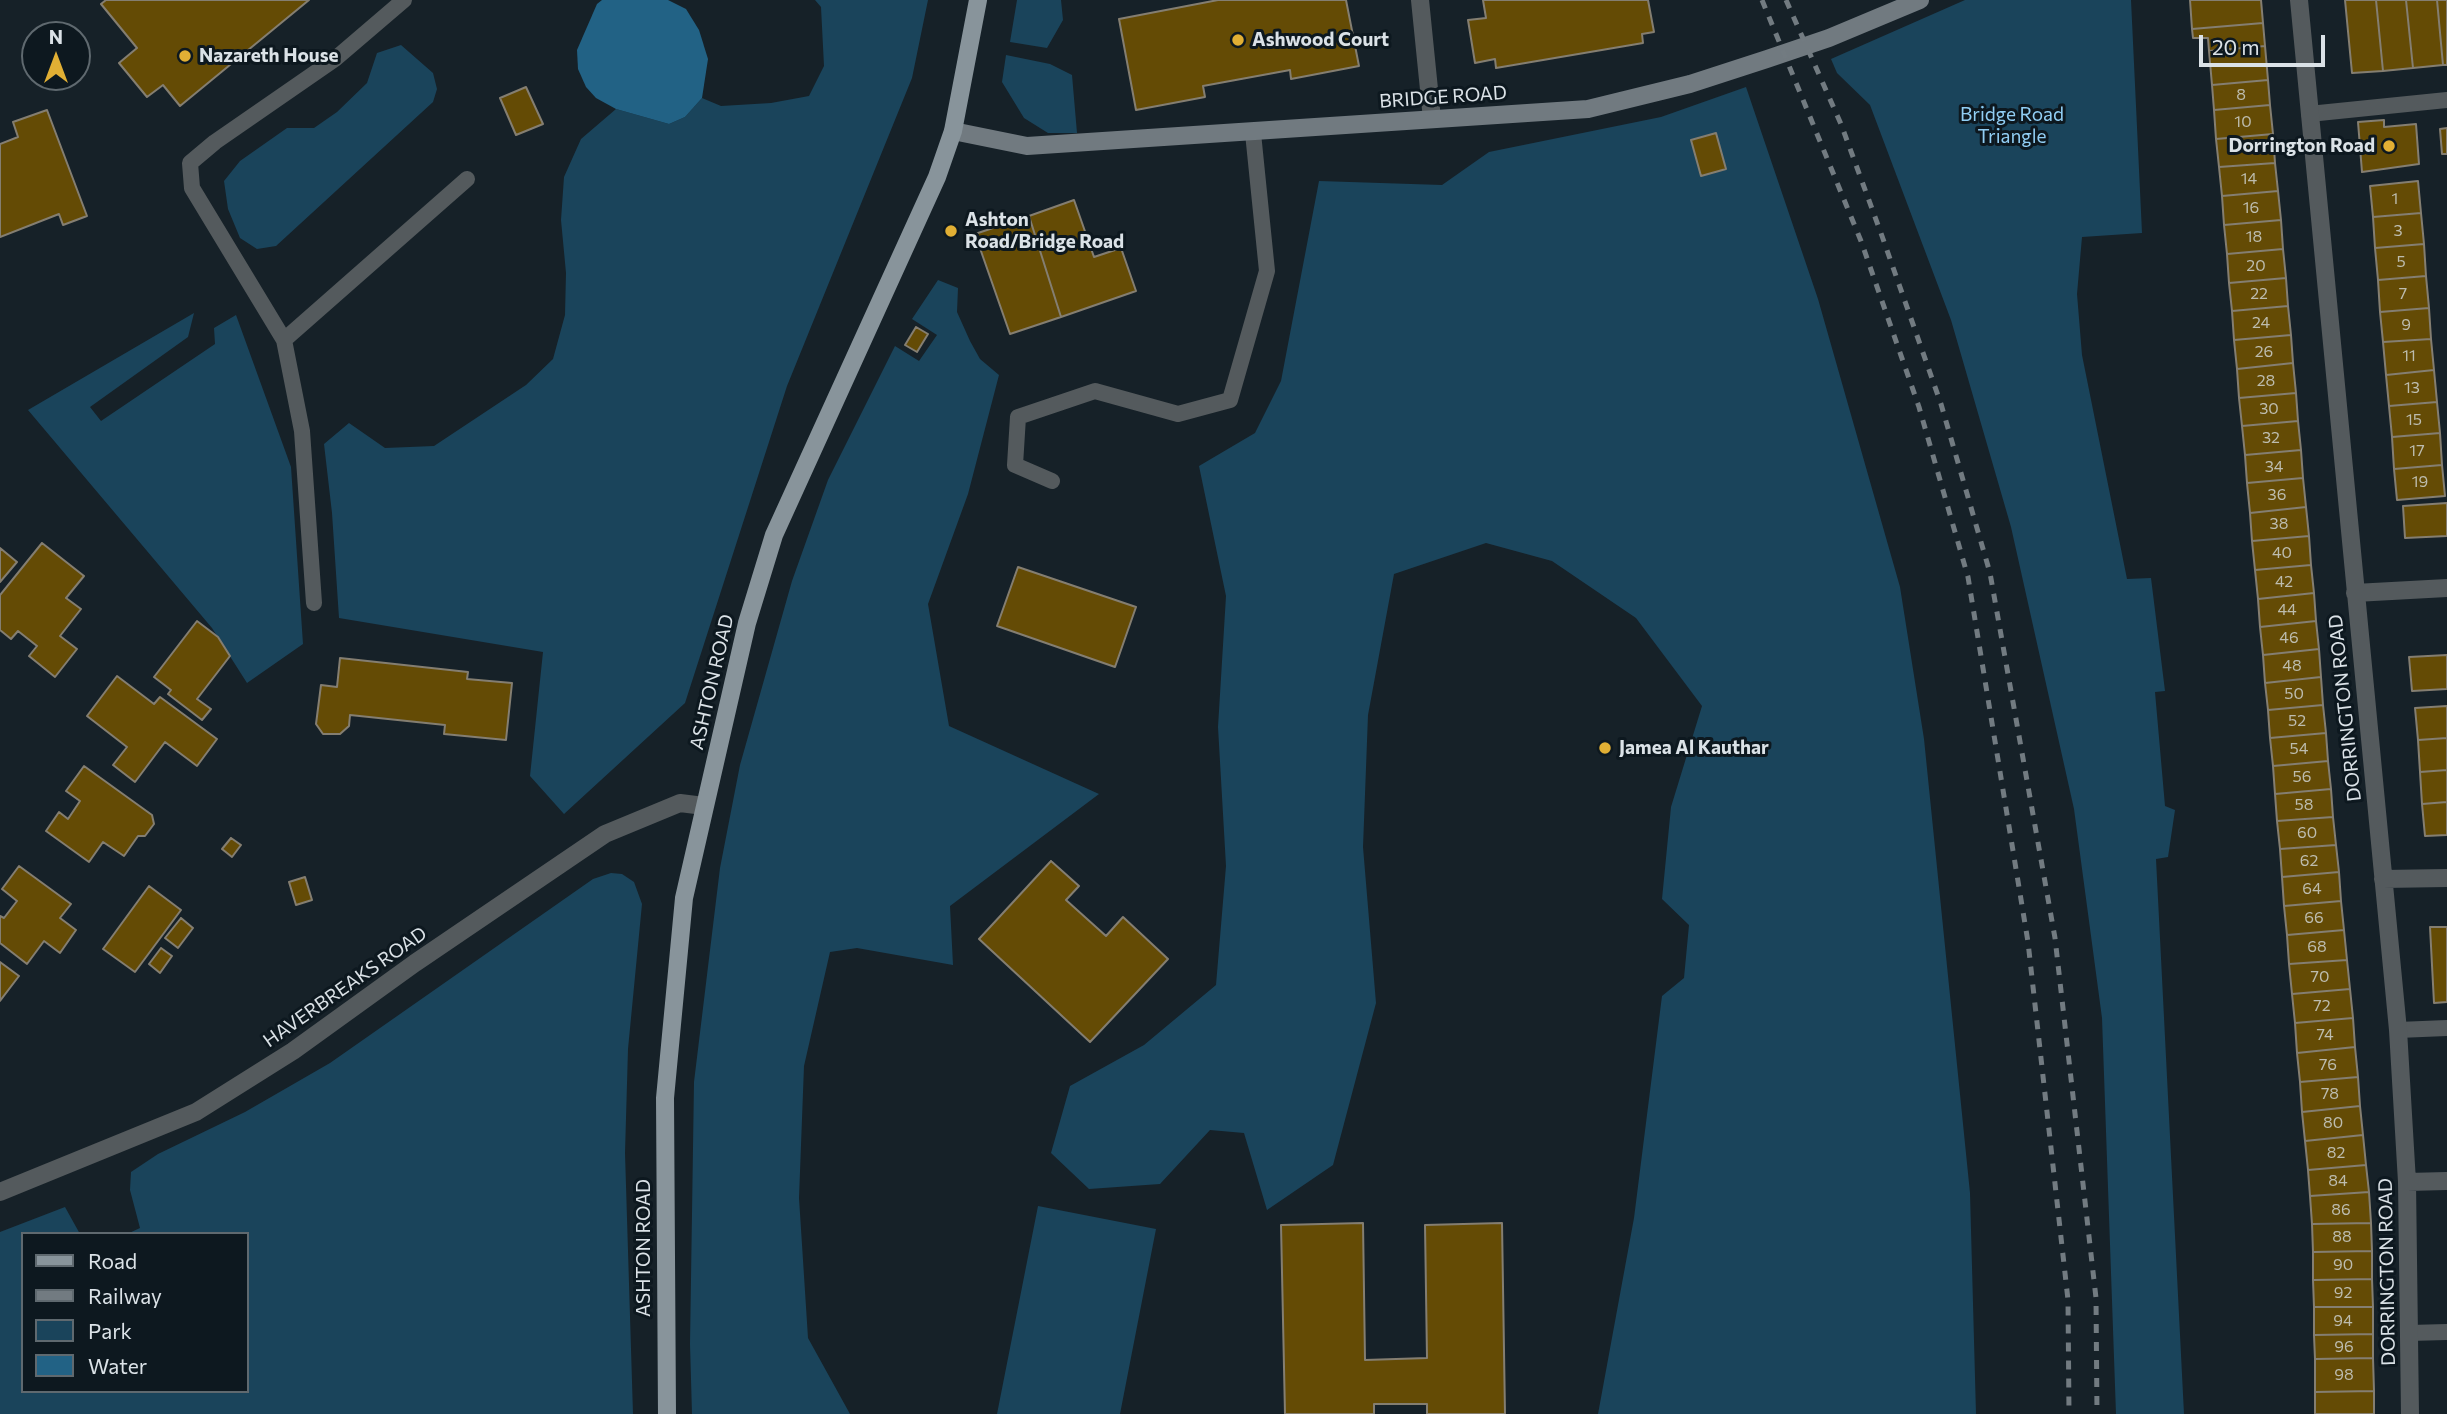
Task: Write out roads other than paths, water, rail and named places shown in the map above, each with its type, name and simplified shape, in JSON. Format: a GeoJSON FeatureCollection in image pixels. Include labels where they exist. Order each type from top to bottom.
{"type":"FeatureCollection","features":[{"type":"Feature","properties":{"kind":"main road","name":"ASHTON ROAD"},"geometry":{"type":"LineString","coordinates":[[667,1414],[665,1098],[684,898],[704,806],[747,623],[774,535],[937,177],[953,131],[978,0]]}},
{"type":"Feature","properties":{"kind":"street"},"geometry":{"type":"LineString","coordinates":[[1420,0],[1432,119]]}},
{"type":"Feature","properties":{"kind":"street","name":"BRIDGE ROAD"},"geometry":{"type":"LineString","coordinates":[[953,131],[1027,146],[1588,109],[1690,84],[1779,55],[1829,38],[1920,0]]}},
{"type":"Feature","properties":{"kind":"street","name":"DORRINGTON ROAD"},"geometry":{"type":"LineString","coordinates":[[2299,0],[2398,1030],[2407,1182],[2410,1414]]}},
{"type":"Feature","properties":{"kind":"street"},"geometry":{"type":"LineString","coordinates":[[2355,593],[2447,588]]}},
{"type":"Feature","properties":{"kind":"street","name":"HAVERBREAKS ROAD"},"geometry":{"type":"LineString","coordinates":[[0,1192],[196,1112],[293,1051],[415,963],[605,834],[680,803],[704,806]]}},
{"type":"Feature","properties":{"kind":"street"},"geometry":{"type":"LineString","coordinates":[[2383,879],[2447,878]]}},
{"type":"Feature","properties":{"kind":"street"},"geometry":{"type":"LineString","coordinates":[[2407,1182],[2447,1181]]}},
{"type":"Feature","properties":{"kind":"lane"},"geometry":{"type":"LineString","coordinates":[[314,603],[302,431],[284,340],[192,188],[190,163],[215,142],[335,59],[404,0]]}},
{"type":"Feature","properties":{"kind":"lane"},"geometry":{"type":"LineString","coordinates":[[2309,114],[2447,100]]}},
{"type":"Feature","properties":{"kind":"lane"},"geometry":{"type":"LineString","coordinates":[[1052,481],[1015,464],[1018,417],[1095,391],[1178,414],[1230,400],[1267,271],[1253,133]]}},
{"type":"Feature","properties":{"kind":"lane"},"geometry":{"type":"LineString","coordinates":[[284,340],[467,179]]}},
{"type":"Feature","properties":{"kind":"lane"},"geometry":{"type":"LineString","coordinates":[[2398,1030],[2447,1028]]}},
{"type":"Feature","properties":{"kind":"lane"},"geometry":{"type":"LineString","coordinates":[[2409,1333],[2447,1332]]}},
{"type":"Feature","properties":{"kind":"water"},"geometry":{"type":"Polygon","coordinates":[[[602,0],[668,0],[686,9],[699,30],[708,59],[702,98],[685,117],[669,124],[616,109],[596,98],[586,87],[578,69],[577,50],[597,4],[602,0]]]}},
{"type":"Feature","properties":{"kind":"railway"},"geometry":{"type":"LineString","coordinates":[[1762,0],[1861,241],[1919,407],[1968,577],[2028,942],[2068,1300],[2069,1414]]}},
{"type":"Feature","properties":{"kind":"railway"},"geometry":{"type":"LineString","coordinates":[[1786,0],[1841,124],[1882,236],[1941,404],[1990,573],[2055,938],[2096,1298],[2097,1414]]}},
{"type":"Feature","properties":{"kind":"place","name":"Ashwood Court"},"geometry":{"type":"Point","coordinates":[1238,40]}},
{"type":"Feature","properties":{"kind":"place","name":"Nazareth House"},"geometry":{"type":"Point","coordinates":[185,56]}},
{"type":"Feature","properties":{"kind":"place","name":"Dorrington Road"},"geometry":{"type":"Point","coordinates":[2389,146]}},
{"type":"Feature","properties":{"kind":"place","name":"Ashton Road/Bridge Road"},"geometry":{"type":"Point","coordinates":[951,231]}},
{"type":"Feature","properties":{"kind":"place","name":"Jamea Al Kauthar"},"geometry":{"type":"Point","coordinates":[1605,748]}},
{"type":"Feature","properties":{"kind":"park label","name":"Bridge Road Triangle"},"geometry":{"type":"Point","coordinates":[2012,126]}}]}
